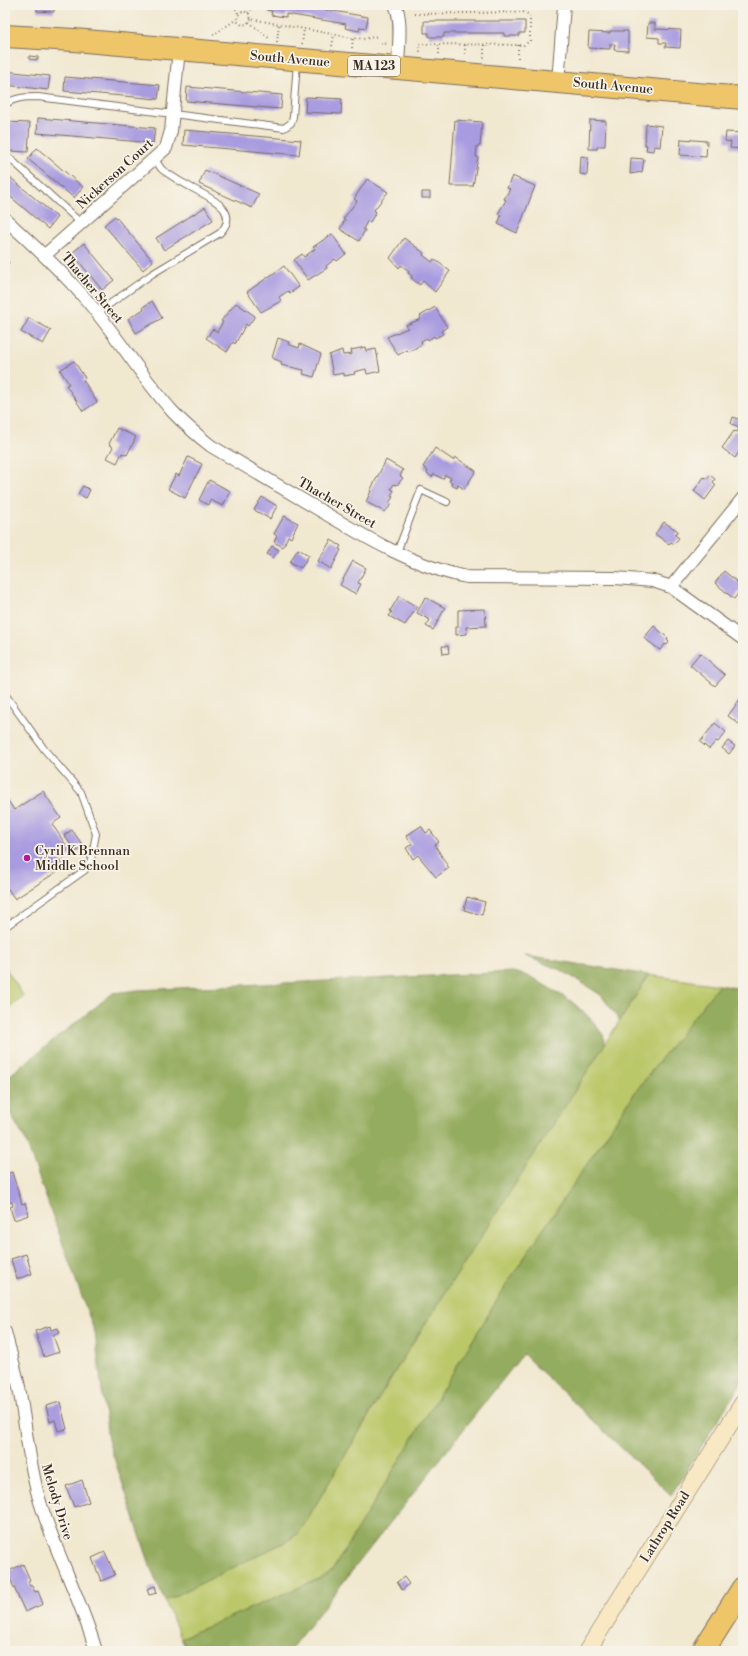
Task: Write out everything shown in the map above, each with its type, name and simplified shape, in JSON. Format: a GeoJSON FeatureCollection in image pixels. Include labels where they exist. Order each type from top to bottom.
{"type":"FeatureCollection","features":[{"type":"Feature","properties":{"kind":"highway","name":"South Avenue"},"geometry":{"type":"LineString","coordinates":[[5,36],[179,49],[299,52],[398,68],[743,98]]}},
{"type":"Feature","properties":{"kind":"highway"},"geometry":{"type":"LineString","coordinates":[[704,1651],[743,1588]]}},
{"type":"Feature","properties":{"kind":"main road","name":"Lathrop Road"},"geometry":{"type":"LineString","coordinates":[[587,1651],[743,1403]]}},
{"type":"Feature","properties":{"kind":"street"},"geometry":{"type":"LineString","coordinates":[[395,5],[398,9],[399,21],[398,68]]}},
{"type":"Feature","properties":{"kind":"street"},"geometry":{"type":"LineString","coordinates":[[558,82],[564,5]]}},
{"type":"Feature","properties":{"kind":"street","name":"Nickerson Court"},"geometry":{"type":"LineString","coordinates":[[45,255],[166,148],[169,140],[179,49]]}},
{"type":"Feature","properties":{"kind":"street","name":"Thacher Street"},"geometry":{"type":"LineString","coordinates":[[5,219],[45,255],[97,313],[143,375],[173,412],[211,446],[348,527],[397,552],[448,574],[467,577],[615,578],[653,581],[671,587],[743,639]]}},
{"type":"Feature","properties":{"kind":"street"},"geometry":{"type":"LineString","coordinates":[[671,587],[743,498]]}},
{"type":"Feature","properties":{"kind":"street","name":"Melody Drive"},"geometry":{"type":"LineString","coordinates":[[5,1332],[18,1381],[27,1444],[38,1496],[60,1558],[89,1625],[96,1651]]}},
{"type":"Feature","properties":{"kind":"lane"},"geometry":{"type":"LineString","coordinates":[[5,105],[8,102],[22,98],[38,97],[284,128],[291,123],[293,117],[299,52]]}},
{"type":"Feature","properties":{"kind":"lane"},"geometry":{"type":"LineString","coordinates":[[5,154],[81,223]]}},
{"type":"Feature","properties":{"kind":"lane"},"geometry":{"type":"LineString","coordinates":[[97,313],[131,288],[220,233],[225,228],[226,216],[224,209],[220,204],[163,170],[155,159]]}},
{"type":"Feature","properties":{"kind":"lane"},"geometry":{"type":"LineString","coordinates":[[397,552],[421,490],[447,502]]}},
{"type":"Feature","properties":{"kind":"lane"},"geometry":{"type":"LineString","coordinates":[[5,694],[44,749],[81,792],[96,834],[91,860],[84,870],[5,927]]}},
{"type":"Feature","properties":{"kind":"path"},"geometry":{"type":"LineString","coordinates":[[208,37],[237,19],[238,13],[234,5]]}},
{"type":"Feature","properties":{"kind":"path"},"geometry":{"type":"LineString","coordinates":[[248,13],[255,5]]}},
{"type":"Feature","properties":{"kind":"path"},"geometry":{"type":"LineString","coordinates":[[238,13],[244,11],[248,13]]}},
{"type":"Feature","properties":{"kind":"path"},"geometry":{"type":"LineString","coordinates":[[248,13],[250,20],[275,43],[280,24]]}},
{"type":"Feature","properties":{"kind":"path"},"geometry":{"type":"LineString","coordinates":[[415,14],[528,14],[530,17],[530,41],[524,45],[419,44],[420,56]]}},
{"type":"Feature","properties":{"kind":"path"},"geometry":{"type":"LineString","coordinates":[[237,19],[242,25],[250,20],[280,24],[353,38],[365,39],[378,36]]}},
{"type":"Feature","properties":{"kind":"path"},"geometry":{"type":"LineString","coordinates":[[299,52],[304,29]]}},
{"type":"Feature","properties":{"kind":"path"},"geometry":{"type":"LineString","coordinates":[[332,48],[334,34]]}},
{"type":"Feature","properties":{"kind":"path"},"geometry":{"type":"LineString","coordinates":[[352,49],[353,38]]}},
{"type":"Feature","properties":{"kind":"path"},"geometry":{"type":"LineString","coordinates":[[378,43],[389,44]]}},
{"type":"Feature","properties":{"kind":"path"},"geometry":{"type":"LineString","coordinates":[[439,44],[439,58]]}},
{"type":"Feature","properties":{"kind":"path"},"geometry":{"type":"LineString","coordinates":[[465,45],[465,60]]}},
{"type":"Feature","properties":{"kind":"path"},"geometry":{"type":"LineString","coordinates":[[484,45],[484,61]]}},
{"type":"Feature","properties":{"kind":"path"},"geometry":{"type":"LineString","coordinates":[[518,45],[518,64]]}},
{"type":"Feature","properties":{"kind":"path"},"geometry":{"type":"LineString","coordinates":[[5,896],[10,893]]}},
{"type":"Feature","properties":{"kind":"green space"},"geometry":{"type":"Polygon","coordinates":[[[525,956],[649,975],[620,1021],[601,995],[563,971],[525,956]]]}},
{"type":"Feature","properties":{"kind":"green space"},"geometry":{"type":"Polygon","coordinates":[[[5,967],[24,997],[5,1010],[5,967]]]}},
{"type":"Feature","properties":{"kind":"green space"},"geometry":{"type":"Polygon","coordinates":[[[513,972],[531,977],[571,1001],[592,1020],[603,1035],[605,1044],[400,1363],[299,1533],[287,1541],[165,1601],[152,1571],[108,1440],[95,1333],[25,1139],[5,1105],[5,1079],[113,993],[138,990],[513,972]]]}},
{"type":"Feature","properties":{"kind":"green space"},"geometry":{"type":"Polygon","coordinates":[[[649,975],[719,985],[636,1091],[510,1279],[332,1571],[321,1578],[181,1638],[165,1601],[287,1541],[299,1533],[400,1363],[649,975]]]}},
{"type":"Feature","properties":{"kind":"green space"},"geometry":{"type":"Polygon","coordinates":[[[719,985],[743,989],[743,1380],[671,1495],[523,1354],[289,1651],[187,1651],[181,1638],[321,1578],[332,1571],[510,1279],[636,1091],[719,985]]]}},
{"type":"Feature","properties":{"kind":"building"},"geometry":{"type":"Polygon","coordinates":[[[37,5],[54,5],[54,12],[37,11],[37,5]]]}},
{"type":"Feature","properties":{"kind":"building"},"geometry":{"type":"Polygon","coordinates":[[[267,5],[299,5],[368,17],[366,28],[360,27],[359,31],[345,28],[346,24],[286,14],[286,17],[271,15],[272,11],[266,10],[267,5]]]}},
{"type":"Feature","properties":{"kind":"building"},"geometry":{"type":"Polygon","coordinates":[[[424,21],[525,21],[525,33],[519,33],[519,36],[504,36],[504,33],[444,33],[444,37],[429,37],[429,33],[424,33],[424,21]]]}},
{"type":"Feature","properties":{"kind":"building"},"geometry":{"type":"Polygon","coordinates":[[[648,23],[655,23],[655,29],[681,30],[680,48],[665,47],[666,43],[659,43],[659,38],[647,37],[648,23]]]}},
{"type":"Feature","properties":{"kind":"building"},"geometry":{"type":"Polygon","coordinates":[[[610,31],[628,31],[628,51],[614,50],[615,44],[610,44],[610,49],[588,48],[589,32],[610,33],[610,31]]]}},
{"type":"Feature","properties":{"kind":"building"},"geometry":{"type":"Polygon","coordinates":[[[29,56],[38,57],[38,60],[29,59],[29,56]]]}},
{"type":"Feature","properties":{"kind":"building"},"geometry":{"type":"Polygon","coordinates":[[[5,71],[50,76],[48,90],[5,85],[5,71]]]}},
{"type":"Feature","properties":{"kind":"building"},"geometry":{"type":"Polygon","coordinates":[[[65,77],[160,85],[158,99],[64,91],[65,77]]]}},
{"type":"Feature","properties":{"kind":"building"},"geometry":{"type":"Polygon","coordinates":[[[187,87],[282,95],[281,109],[186,101],[187,87]]]}},
{"type":"Feature","properties":{"kind":"building"},"geometry":{"type":"Polygon","coordinates":[[[306,97],[342,99],[341,114],[305,112],[306,97]]]}},
{"type":"Feature","properties":{"kind":"building"},"geometry":{"type":"Polygon","coordinates":[[[38,118],[155,128],[153,143],[37,133],[38,118]]]}},
{"type":"Feature","properties":{"kind":"building"},"geometry":{"type":"Polygon","coordinates":[[[455,120],[482,122],[480,146],[477,146],[476,157],[478,157],[473,186],[450,186],[455,120]]]}},
{"type":"Feature","properties":{"kind":"building"},"geometry":{"type":"Polygon","coordinates":[[[590,120],[606,121],[605,146],[598,146],[597,149],[589,149],[590,120]]]}},
{"type":"Feature","properties":{"kind":"building"},"geometry":{"type":"Polygon","coordinates":[[[5,122],[30,123],[28,152],[9,151],[10,130],[5,130],[5,122]]]}},
{"type":"Feature","properties":{"kind":"building"},"geometry":{"type":"Polygon","coordinates":[[[646,124],[662,126],[660,147],[654,146],[653,151],[646,150],[646,124]]]}},
{"type":"Feature","properties":{"kind":"building"},"geometry":{"type":"Polygon","coordinates":[[[184,130],[301,140],[299,155],[183,145],[184,130]]]}},
{"type":"Feature","properties":{"kind":"building"},"geometry":{"type":"Polygon","coordinates":[[[726,132],[743,133],[743,149],[730,148],[731,142],[725,141],[726,132]]]}},
{"type":"Feature","properties":{"kind":"building"},"geometry":{"type":"Polygon","coordinates":[[[681,139],[707,141],[706,157],[680,155],[681,139]]]}},
{"type":"Feature","properties":{"kind":"building"},"geometry":{"type":"Polygon","coordinates":[[[37,148],[83,187],[74,198],[28,159],[37,148]]]}},
{"type":"Feature","properties":{"kind":"building"},"geometry":{"type":"Polygon","coordinates":[[[581,156],[588,157],[587,175],[580,174],[581,156]]]}},
{"type":"Feature","properties":{"kind":"building"},"geometry":{"type":"Polygon","coordinates":[[[631,158],[644,159],[642,172],[630,174],[631,158]]]}},
{"type":"Feature","properties":{"kind":"building"},"geometry":{"type":"Polygon","coordinates":[[[205,170],[259,194],[252,208],[199,184],[205,170]]]}},
{"type":"Feature","properties":{"kind":"building"},"geometry":{"type":"Polygon","coordinates":[[[5,173],[57,217],[48,229],[5,192],[5,173]]]}},
{"type":"Feature","properties":{"kind":"building"},"geometry":{"type":"Polygon","coordinates":[[[512,176],[535,186],[517,233],[498,224],[501,216],[498,214],[506,200],[504,199],[510,189],[507,188],[512,176]]]}},
{"type":"Feature","properties":{"kind":"building"},"geometry":{"type":"Polygon","coordinates":[[[367,179],[388,192],[374,210],[376,212],[370,222],[368,220],[359,241],[340,229],[345,220],[343,219],[357,201],[354,199],[367,179]]]}},
{"type":"Feature","properties":{"kind":"building"},"geometry":{"type":"Polygon","coordinates":[[[422,192],[430,192],[430,198],[422,198],[422,192]]]}},
{"type":"Feature","properties":{"kind":"building"},"geometry":{"type":"Polygon","coordinates":[[[205,207],[213,220],[164,250],[156,238],[205,207]]]}},
{"type":"Feature","properties":{"kind":"building"},"geometry":{"type":"Polygon","coordinates":[[[115,216],[153,261],[143,270],[104,225],[115,216]]]}},
{"type":"Feature","properties":{"kind":"building"},"geometry":{"type":"Polygon","coordinates":[[[332,234],[346,254],[337,261],[335,259],[326,266],[327,268],[308,280],[294,260],[302,254],[304,257],[315,249],[313,247],[332,234]]]}},
{"type":"Feature","properties":{"kind":"building"},"geometry":{"type":"Polygon","coordinates":[[[404,238],[424,253],[423,255],[432,262],[434,259],[450,271],[435,292],[423,281],[420,285],[411,278],[412,276],[408,273],[409,271],[401,265],[399,268],[390,258],[404,238]]]}},
{"type":"Feature","properties":{"kind":"building"},"geometry":{"type":"Polygon","coordinates":[[[84,243],[114,280],[102,290],[72,253],[84,243]]]}},
{"type":"Feature","properties":{"kind":"building"},"geometry":{"type":"Polygon","coordinates":[[[5,260],[9,262],[5,269],[5,260]]]}},
{"type":"Feature","properties":{"kind":"building"},"geometry":{"type":"Polygon","coordinates":[[[284,266],[299,287],[290,293],[288,291],[279,297],[281,301],[261,312],[247,292],[284,266]]]}},
{"type":"Feature","properties":{"kind":"building"},"geometry":{"type":"Polygon","coordinates":[[[152,301],[162,318],[136,333],[128,319],[144,309],[143,307],[152,301]]]}},
{"type":"Feature","properties":{"kind":"building"},"geometry":{"type":"Polygon","coordinates":[[[236,303],[255,316],[248,326],[246,324],[235,344],[233,342],[227,352],[206,338],[213,329],[217,332],[223,322],[221,321],[236,303]]]}},
{"type":"Feature","properties":{"kind":"building"},"geometry":{"type":"Polygon","coordinates":[[[435,307],[447,327],[441,331],[443,334],[435,338],[434,336],[428,340],[427,338],[421,341],[422,344],[409,352],[407,350],[398,355],[387,337],[408,328],[406,325],[421,319],[420,316],[435,307]]]}},
{"type":"Feature","properties":{"kind":"building"},"geometry":{"type":"Polygon","coordinates":[[[29,318],[51,330],[43,344],[21,332],[29,318]]]}},
{"type":"Feature","properties":{"kind":"building"},"geometry":{"type":"Polygon","coordinates":[[[278,338],[289,342],[288,344],[299,348],[300,344],[321,354],[314,377],[303,374],[304,370],[281,365],[282,362],[272,358],[278,338]]]}},
{"type":"Feature","properties":{"kind":"building"},"geometry":{"type":"Polygon","coordinates":[[[365,347],[366,351],[376,349],[380,371],[367,374],[366,369],[354,372],[355,374],[344,376],[344,373],[333,375],[329,355],[342,350],[343,355],[352,354],[351,350],[365,347]]]}},
{"type":"Feature","properties":{"kind":"building"},"geometry":{"type":"Polygon","coordinates":[[[74,361],[85,378],[83,380],[97,402],[83,411],[66,385],[69,384],[60,370],[74,361]]]}},
{"type":"Feature","properties":{"kind":"building"},"geometry":{"type":"Polygon","coordinates":[[[733,417],[743,421],[743,446],[735,458],[722,448],[734,431],[737,432],[740,427],[731,424],[733,417]]]}},
{"type":"Feature","properties":{"kind":"building"},"geometry":{"type":"Polygon","coordinates":[[[117,428],[136,437],[127,455],[122,453],[117,463],[107,458],[113,447],[109,444],[117,428]]]}},
{"type":"Feature","properties":{"kind":"building"},"geometry":{"type":"Polygon","coordinates":[[[435,448],[453,460],[455,457],[476,471],[464,489],[458,485],[457,488],[451,485],[452,482],[449,481],[451,478],[445,475],[443,479],[434,474],[432,477],[427,473],[428,471],[423,467],[435,448]]]}},
{"type":"Feature","properties":{"kind":"building"},"geometry":{"type":"Polygon","coordinates":[[[188,457],[202,464],[185,498],[168,489],[176,474],[179,476],[188,457]]]}},
{"type":"Feature","properties":{"kind":"building"},"geometry":{"type":"Polygon","coordinates":[[[386,460],[403,470],[400,476],[403,478],[397,485],[394,484],[391,489],[394,490],[391,496],[393,497],[389,503],[392,504],[385,512],[366,502],[386,460]]]}},
{"type":"Feature","properties":{"kind":"building"},"geometry":{"type":"Polygon","coordinates":[[[710,475],[715,479],[713,482],[716,485],[705,500],[694,491],[704,477],[707,479],[710,475]]]}},
{"type":"Feature","properties":{"kind":"building"},"geometry":{"type":"Polygon","coordinates":[[[209,480],[230,491],[223,506],[210,500],[208,505],[199,500],[209,480]]]}},
{"type":"Feature","properties":{"kind":"building"},"geometry":{"type":"Polygon","coordinates":[[[83,486],[90,490],[86,498],[78,494],[83,486]]]}},
{"type":"Feature","properties":{"kind":"building"},"geometry":{"type":"Polygon","coordinates":[[[262,497],[277,506],[270,519],[254,510],[262,497]]]}},
{"type":"Feature","properties":{"kind":"building"},"geometry":{"type":"Polygon","coordinates":[[[284,516],[298,523],[291,538],[288,536],[283,547],[274,542],[277,536],[274,534],[284,516]]]}},
{"type":"Feature","properties":{"kind":"building"},"geometry":{"type":"Polygon","coordinates":[[[664,522],[678,531],[675,535],[679,538],[674,544],[671,542],[669,544],[655,534],[664,522]]]}},
{"type":"Feature","properties":{"kind":"building"},"geometry":{"type":"Polygon","coordinates":[[[331,540],[341,546],[339,549],[341,550],[331,569],[318,561],[331,540]]]}},
{"type":"Feature","properties":{"kind":"building"},"geometry":{"type":"Polygon","coordinates":[[[272,546],[279,550],[273,558],[267,554],[272,546]]]}},
{"type":"Feature","properties":{"kind":"building"},"geometry":{"type":"Polygon","coordinates":[[[298,549],[309,555],[301,568],[290,562],[298,549]]]}},
{"type":"Feature","properties":{"kind":"building"},"geometry":{"type":"Polygon","coordinates":[[[353,561],[366,568],[358,583],[361,584],[356,594],[340,585],[353,561]]]}},
{"type":"Feature","properties":{"kind":"building"},"geometry":{"type":"Polygon","coordinates":[[[724,571],[737,582],[743,573],[743,587],[734,599],[715,583],[724,571]]]}},
{"type":"Feature","properties":{"kind":"building"},"geometry":{"type":"Polygon","coordinates":[[[399,596],[417,607],[405,625],[389,616],[392,612],[390,611],[399,596]]]}},
{"type":"Feature","properties":{"kind":"building"},"geometry":{"type":"Polygon","coordinates":[[[425,597],[445,608],[433,630],[426,626],[430,620],[417,613],[425,597]]]}},
{"type":"Feature","properties":{"kind":"building"},"geometry":{"type":"Polygon","coordinates":[[[485,609],[486,626],[466,627],[467,634],[456,635],[456,627],[458,627],[458,610],[485,609]]]}},
{"type":"Feature","properties":{"kind":"building"},"geometry":{"type":"Polygon","coordinates":[[[654,626],[668,638],[667,640],[669,642],[660,650],[644,638],[654,626]]]}},
{"type":"Feature","properties":{"kind":"building"},"geometry":{"type":"Polygon","coordinates":[[[442,646],[448,646],[449,653],[443,654],[442,646]]]}},
{"type":"Feature","properties":{"kind":"building"},"geometry":{"type":"Polygon","coordinates":[[[700,653],[725,675],[715,686],[690,665],[700,653]]]}},
{"type":"Feature","properties":{"kind":"building"},"geometry":{"type":"Polygon","coordinates":[[[741,698],[743,700],[743,721],[739,724],[728,716],[741,698]]]}},
{"type":"Feature","properties":{"kind":"building"},"geometry":{"type":"Polygon","coordinates":[[[715,723],[726,732],[718,742],[716,741],[709,749],[700,742],[715,723]]]}},
{"type":"Feature","properties":{"kind":"building"},"geometry":{"type":"Polygon","coordinates":[[[728,741],[735,746],[729,754],[722,748],[728,741]]]}},
{"type":"Feature","properties":{"kind":"building"},"geometry":{"type":"Polygon","coordinates":[[[43,791],[61,818],[52,824],[72,854],[60,861],[64,867],[15,899],[8,889],[5,891],[5,796],[14,810],[43,791]]]}},
{"type":"Feature","properties":{"kind":"building"},"geometry":{"type":"Polygon","coordinates":[[[421,826],[426,833],[430,830],[439,842],[435,845],[449,868],[436,877],[418,855],[413,859],[406,848],[412,844],[406,836],[421,826]]]}},
{"type":"Feature","properties":{"kind":"building"},"geometry":{"type":"Polygon","coordinates":[[[72,830],[84,847],[76,852],[64,835],[72,830]]]}},
{"type":"Feature","properties":{"kind":"building"},"geometry":{"type":"Polygon","coordinates":[[[467,897],[485,902],[482,915],[464,910],[467,897]]]}},
{"type":"Feature","properties":{"kind":"building"},"geometry":{"type":"Polygon","coordinates":[[[12,1172],[22,1204],[25,1203],[29,1215],[14,1220],[10,1207],[13,1206],[12,1202],[5,1204],[5,1174],[12,1172]]]}},
{"type":"Feature","properties":{"kind":"building"},"geometry":{"type":"Polygon","coordinates":[[[26,1254],[32,1274],[17,1279],[11,1259],[26,1254]]]}},
{"type":"Feature","properties":{"kind":"building"},"geometry":{"type":"Polygon","coordinates":[[[50,1326],[51,1330],[58,1328],[60,1333],[53,1335],[59,1352],[44,1357],[35,1331],[50,1326]]]}},
{"type":"Feature","properties":{"kind":"building"},"geometry":{"type":"Polygon","coordinates":[[[60,1402],[67,1429],[58,1431],[55,1420],[50,1422],[46,1406],[60,1402]]]}},
{"type":"Feature","properties":{"kind":"building"},"geometry":{"type":"Polygon","coordinates":[[[82,1480],[89,1502],[74,1507],[66,1486],[82,1480]]]}},
{"type":"Feature","properties":{"kind":"building"},"geometry":{"type":"Polygon","coordinates":[[[105,1552],[115,1575],[101,1581],[92,1558],[105,1552]]]}},
{"type":"Feature","properties":{"kind":"building"},"geometry":{"type":"Polygon","coordinates":[[[23,1564],[30,1580],[28,1581],[30,1586],[32,1586],[35,1592],[38,1591],[43,1604],[25,1612],[7,1572],[23,1564]]]}},
{"type":"Feature","properties":{"kind":"building"},"geometry":{"type":"Polygon","coordinates":[[[404,1577],[409,1584],[402,1590],[397,1582],[404,1577]]]}},
{"type":"Feature","properties":{"kind":"building"},"geometry":{"type":"Polygon","coordinates":[[[155,1586],[157,1593],[149,1595],[147,1589],[155,1586]]]}},
{"type":"Feature","properties":{"kind":"place","name":"Cyril K Brennan Middle School"},"geometry":{"type":"Point","coordinates":[27,858]}}]}
